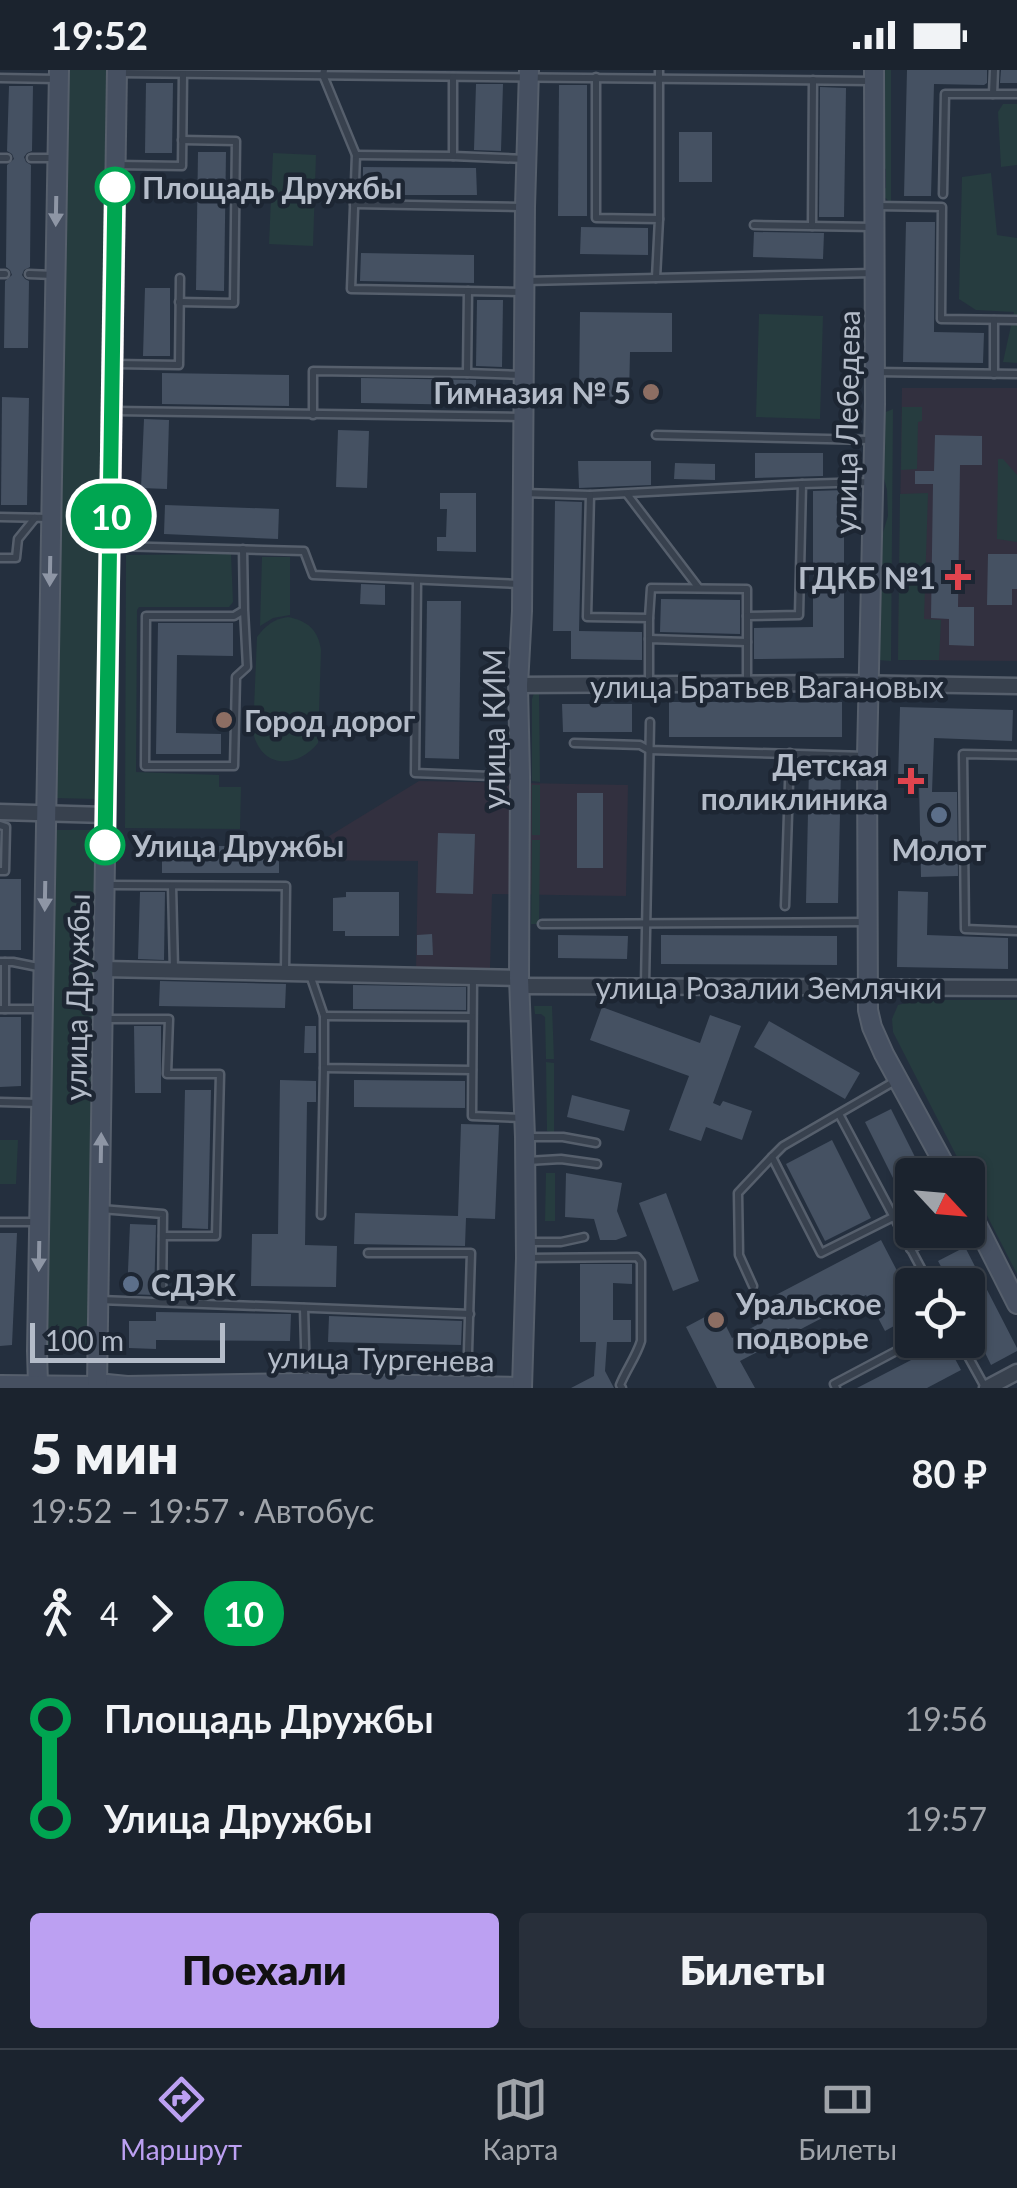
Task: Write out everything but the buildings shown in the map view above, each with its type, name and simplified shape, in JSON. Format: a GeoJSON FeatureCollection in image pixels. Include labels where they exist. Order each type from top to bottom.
{"type":"FeatureCollection","features":[{"type":"Feature","properties":{"kind":"street","name":"улица Дружбы"},"geometry":{"type":"LineString","coordinates":[[104,1386],[98,1300],[117,71]]}},
{"type":"Feature","properties":{"kind":"street","name":"улица Дружбы"},"geometry":{"type":"LineString","coordinates":[[38,1384],[46,814],[43,518],[55,275],[59,74]]}},
{"type":"Feature","properties":{"kind":"street","name":"улица КИМ"},"geometry":{"type":"LineString","coordinates":[[522,1388],[526,1161],[518,685],[529,74]]}},
{"type":"Feature","properties":{"kind":"street","name":"улица Лебедева"},"geometry":{"type":"LineString","coordinates":[[874,76],[874,482],[866,988],[872,1028],[941,1158]]}},
{"type":"Feature","properties":{"kind":"street","name":"улица Братьев Вагановых"},"geometry":{"type":"LineString","coordinates":[[518,685],[1017,686]]}},
{"type":"Feature","properties":{"kind":"street"},"geometry":{"type":"LineString","coordinates":[[0,812],[106,815]]}},
{"type":"Feature","properties":{"kind":"street","name":"улица Розалии Землячки"},"geometry":{"type":"LineString","coordinates":[[104,969],[472,976],[520,982],[646,986],[1017,988]]}},
{"type":"Feature","properties":{"kind":"street"},"geometry":{"type":"LineString","coordinates":[[985,1244],[1017,1304]]}},
{"type":"Feature","properties":{"kind":"street"},"geometry":{"type":"LineString","coordinates":[[986,1388],[1017,1372]]}},
{"type":"Feature","properties":{"kind":"street","name":"улица Тургенева"},"geometry":{"type":"LineString","coordinates":[[4,1386],[306,1383],[522,1388]]}},
{"type":"Feature","properties":{"kind":"lane"},"geometry":{"type":"LineString","coordinates":[[994,70],[994,94]]}},
{"type":"Feature","properties":{"kind":"lane"},"geometry":{"type":"LineString","coordinates":[[117,71],[453,77],[659,74],[813,80],[874,76]]}},
{"type":"Feature","properties":{"kind":"lane"},"geometry":{"type":"LineString","coordinates":[[324,73],[356,156],[351,289],[468,292],[524,287],[544,279],[875,273]]}},
{"type":"Feature","properties":{"kind":"lane"},"geometry":{"type":"LineString","coordinates":[[0,78],[59,74]]}},
{"type":"Feature","properties":{"kind":"lane"},"geometry":{"type":"LineString","coordinates":[[116,165],[182,166],[183,74]]}},
{"type":"Feature","properties":{"kind":"lane"},"geometry":{"type":"LineString","coordinates":[[656,278],[659,74]]}},
{"type":"Feature","properties":{"kind":"lane"},"geometry":{"type":"LineString","coordinates":[[596,76],[596,218],[658,219]]}},
{"type":"Feature","properties":{"kind":"lane"},"geometry":{"type":"LineString","coordinates":[[453,77],[453,156]]}},
{"type":"Feature","properties":{"kind":"lane"},"geometry":{"type":"LineString","coordinates":[[812,226],[813,80]]}},
{"type":"Feature","properties":{"kind":"lane"},"geometry":{"type":"LineString","coordinates":[[943,194],[945,94],[1017,94]]}},
{"type":"Feature","properties":{"kind":"lane"},"geometry":{"type":"LineString","coordinates":[[180,302],[234,303],[235,249],[236,141],[182,140]]}},
{"type":"Feature","properties":{"kind":"lane"},"geometry":{"type":"LineString","coordinates":[[356,156],[526,160]]}},
{"type":"Feature","properties":{"kind":"lane"},"geometry":{"type":"LineString","coordinates":[[32,158],[57,158]]}},
{"type":"Feature","properties":{"kind":"lane"},"geometry":{"type":"LineString","coordinates":[[354,204],[525,207]]}},
{"type":"Feature","properties":{"kind":"lane"},"geometry":{"type":"LineString","coordinates":[[875,206],[942,207],[941,319],[1017,320]]}},
{"type":"Feature","properties":{"kind":"lane"},"geometry":{"type":"LineString","coordinates":[[754,225],[875,228]]}},
{"type":"Feature","properties":{"kind":"lane"},"geometry":{"type":"LineString","coordinates":[[30,274],[55,275]]}},
{"type":"Feature","properties":{"kind":"lane"},"geometry":{"type":"LineString","coordinates":[[113,364],[179,365],[180,278]]}},
{"type":"Feature","properties":{"kind":"lane"},"geometry":{"type":"LineString","coordinates":[[467,372],[468,292]]}},
{"type":"Feature","properties":{"kind":"lane"},"geometry":{"type":"LineString","coordinates":[[994,320],[994,374]]}},
{"type":"Feature","properties":{"kind":"lane"},"geometry":{"type":"LineString","coordinates":[[313,415],[313,367],[524,375]]}},
{"type":"Feature","properties":{"kind":"lane"},"geometry":{"type":"LineString","coordinates":[[874,372],[1017,374]]}},
{"type":"Feature","properties":{"kind":"lane"},"geometry":{"type":"LineString","coordinates":[[112,411],[524,418]]}},
{"type":"Feature","properties":{"kind":"lane"},"geometry":{"type":"LineString","coordinates":[[656,435],[874,440]]}},
{"type":"Feature","properties":{"kind":"lane"},"geometry":{"type":"LineString","coordinates":[[523,494],[590,495],[874,482]]}},
{"type":"Feature","properties":{"kind":"lane"},"geometry":{"type":"LineString","coordinates":[[747,616],[799,616],[802,484]]}},
{"type":"Feature","properties":{"kind":"lane"},"geometry":{"type":"LineString","coordinates":[[626,492],[698,588]]}},
{"type":"Feature","properties":{"kind":"lane"},"geometry":{"type":"LineString","coordinates":[[590,495],[586,616],[649,618]]}},
{"type":"Feature","properties":{"kind":"lane"},"geometry":{"type":"LineString","coordinates":[[0,517],[43,518]]}},
{"type":"Feature","properties":{"kind":"lane"},"geometry":{"type":"LineString","coordinates":[[0,558],[16,558],[18,540],[43,518]]}},
{"type":"Feature","properties":{"kind":"lane"},"geometry":{"type":"LineString","coordinates":[[110,546],[304,551],[314,575],[522,584]]}},
{"type":"Feature","properties":{"kind":"lane"},"geometry":{"type":"LineString","coordinates":[[243,548],[247,667],[236,677],[234,766],[145,766],[146,616],[234,616],[244,610]]}},
{"type":"Feature","properties":{"kind":"lane"},"geometry":{"type":"LineString","coordinates":[[417,580],[415,773],[520,777]]}},
{"type":"Feature","properties":{"kind":"lane"},"geometry":{"type":"LineString","coordinates":[[648,686],[651,588],[747,589],[747,683]]}},
{"type":"Feature","properties":{"kind":"lane"},"geometry":{"type":"LineString","coordinates":[[648,638],[747,642]]}},
{"type":"Feature","properties":{"kind":"lane"},"geometry":{"type":"LineString","coordinates":[[646,986],[650,722]]}},
{"type":"Feature","properties":{"kind":"lane"},"geometry":{"type":"LineString","coordinates":[[574,743],[640,744],[649,750],[867,756]]}},
{"type":"Feature","properties":{"kind":"lane"},"geometry":{"type":"LineString","coordinates":[[785,906],[790,754]]}},
{"type":"Feature","properties":{"kind":"lane"},"geometry":{"type":"LineString","coordinates":[[1017,755],[964,754],[964,929],[1017,931]]}},
{"type":"Feature","properties":{"kind":"lane"},"geometry":{"type":"LineString","coordinates":[[0,825],[6,826],[5,872],[0,871]]}},
{"type":"Feature","properties":{"kind":"lane"},"geometry":{"type":"LineString","coordinates":[[105,885],[286,886],[285,972]]}},
{"type":"Feature","properties":{"kind":"lane"},"geometry":{"type":"LineString","coordinates":[[172,886],[174,970]]}},
{"type":"Feature","properties":{"kind":"lane"},"geometry":{"type":"LineString","coordinates":[[542,924],[866,922]]}},
{"type":"Feature","properties":{"kind":"lane"},"geometry":{"type":"LineString","coordinates":[[43,1009],[3,1009],[2,962],[44,968]]}},
{"type":"Feature","properties":{"kind":"lane"},"geometry":{"type":"LineString","coordinates":[[309,973],[324,1016],[321,1215]]}},
{"type":"Feature","properties":{"kind":"lane"},"geometry":{"type":"LineString","coordinates":[[472,976],[472,1116],[596,1143]]}},
{"type":"Feature","properties":{"kind":"lane"},"geometry":{"type":"LineString","coordinates":[[324,1016],[472,1017]]}},
{"type":"Feature","properties":{"kind":"lane"},"geometry":{"type":"LineString","coordinates":[[103,1020],[169,1020],[167,1074],[220,1074],[216,1236],[164,1236]]}},
{"type":"Feature","properties":{"kind":"lane"},"geometry":{"type":"LineString","coordinates":[[324,1068],[472,1070]]}},
{"type":"Feature","properties":{"kind":"lane"},"geometry":{"type":"LineString","coordinates":[[753,1286],[739,1255],[738,1193],[783,1146],[898,1079]]}},
{"type":"Feature","properties":{"kind":"lane"},"geometry":{"type":"LineString","coordinates":[[0,1102],[41,1104]]}},
{"type":"Feature","properties":{"kind":"lane"},"geometry":{"type":"LineString","coordinates":[[839,1114],[921,1268]]}},
{"type":"Feature","properties":{"kind":"lane"},"geometry":{"type":"LineString","coordinates":[[772,1157],[821,1253],[893,1217]]}},
{"type":"Feature","properties":{"kind":"lane"},"geometry":{"type":"LineString","coordinates":[[526,1161],[597,1164]]}},
{"type":"Feature","properties":{"kind":"lane"},"geometry":{"type":"LineString","coordinates":[[100,1210],[163,1214],[162,1302]]}},
{"type":"Feature","properties":{"kind":"lane"},"geometry":{"type":"LineString","coordinates":[[0,1222],[39,1222]]}},
{"type":"Feature","properties":{"kind":"lane"},"geometry":{"type":"LineString","coordinates":[[526,1250],[584,1238]]}},
{"type":"Feature","properties":{"kind":"lane"},"geometry":{"type":"LineString","coordinates":[[526,1250],[637,1258],[641,1262],[641,1342],[625,1372],[622,1388]]}},
{"type":"Feature","properties":{"kind":"lane"},"geometry":{"type":"LineString","coordinates":[[368,1252],[471,1253],[467,1385]]}},
{"type":"Feature","properties":{"kind":"lane"},"geometry":{"type":"LineString","coordinates":[[98,1300],[470,1314]]}},
{"type":"Feature","properties":{"kind":"lane"},"geometry":{"type":"LineString","coordinates":[[304,1308],[306,1383]]}},
{"type":"Feature","properties":{"kind":"lane"},"geometry":{"type":"LineString","coordinates":[[836,1388],[834,1384],[895,1352]]}},
{"type":"Feature","properties":{"kind":"lane"},"geometry":{"type":"LineString","coordinates":[[970,1358],[986,1388]]}},
{"type":"Feature","properties":{"kind":"shaded area","name":"ГДКБ №1"},"geometry":{"type":"Polygon","coordinates":[[[902,388],[1017,388],[1017,661],[898,660],[902,388]]]}},
{"type":"Feature","properties":{"kind":"shaded area"},"geometry":{"type":"Polygon","coordinates":[[[419,781],[628,785],[626,896],[492,894],[490,970],[416,970],[418,861],[290,860],[419,781]]]}},
{"type":"Feature","properties":{"kind":"green space"},"geometry":{"type":"Polygon","coordinates":[[[67,70],[109,70],[96,799],[53,798],[67,70]]]}},
{"type":"Feature","properties":{"kind":"green space"},"geometry":{"type":"Polygon","coordinates":[[[881,70],[891,70],[891,203],[881,189],[886,188],[886,169],[881,168],[881,70]]]}},
{"type":"Feature","properties":{"kind":"green space"},"geometry":{"type":"Polygon","coordinates":[[[1003,104],[1017,104],[1017,165],[1001,167],[998,112],[1003,104]]]}},
{"type":"Feature","properties":{"kind":"green space"},"geometry":{"type":"Polygon","coordinates":[[[273,153],[316,155],[313,246],[269,244],[273,153]]]}},
{"type":"Feature","properties":{"kind":"green space"},"geometry":{"type":"Polygon","coordinates":[[[991,173],[997,235],[1017,238],[1017,363],[1003,362],[1014,312],[976,310],[959,299],[962,177],[991,173]]]}},
{"type":"Feature","properties":{"kind":"green space"},"geometry":{"type":"Polygon","coordinates":[[[759,314],[823,316],[820,419],[756,417],[759,314]]]}},
{"type":"Feature","properties":{"kind":"green space"},"geometry":{"type":"Polygon","coordinates":[[[902,407],[922,407],[917,469],[901,470],[902,407]]]}},
{"type":"Feature","properties":{"kind":"green space"},"geometry":{"type":"Polygon","coordinates":[[[893,409],[891,661],[878,660],[879,546],[888,516],[881,467],[881,414],[893,409]]]}},
{"type":"Feature","properties":{"kind":"green space"},"geometry":{"type":"Polygon","coordinates":[[[998,459],[1003,459],[1017,475],[1017,542],[997,539],[998,459]]]}},
{"type":"Feature","properties":{"kind":"green space"},"geometry":{"type":"Polygon","coordinates":[[[928,493],[924,619],[941,620],[939,660],[898,660],[900,494],[928,493]]]}},
{"type":"Feature","properties":{"kind":"green space"},"geometry":{"type":"Polygon","coordinates":[[[231,554],[233,602],[229,607],[137,610],[136,772],[219,775],[219,787],[241,787],[240,829],[125,828],[126,555],[231,554]]]}},
{"type":"Feature","properties":{"kind":"green space"},"geometry":{"type":"Polygon","coordinates":[[[262,557],[290,557],[290,615],[273,618],[260,626],[262,557]]]}},
{"type":"Feature","properties":{"kind":"green space"},"geometry":{"type":"Polygon","coordinates":[[[288,617],[311,628],[320,643],[318,743],[300,757],[281,761],[264,753],[253,732],[257,637],[271,623],[288,617]]]}},
{"type":"Feature","properties":{"kind":"green space"},"geometry":{"type":"Polygon","coordinates":[[[539,692],[540,782],[532,781],[532,699],[539,692]]]}},
{"type":"Feature","properties":{"kind":"green space"},"geometry":{"type":"Polygon","coordinates":[[[532,785],[540,785],[540,835],[532,835],[532,785]]]}},
{"type":"Feature","properties":{"kind":"green space"},"geometry":{"type":"Polygon","coordinates":[[[54,830],[97,830],[90,1349],[47,1347],[54,830]]]}},
{"type":"Feature","properties":{"kind":"green space"},"geometry":{"type":"Polygon","coordinates":[[[532,840],[540,840],[539,924],[531,924],[532,840]]]}},
{"type":"Feature","properties":{"kind":"green space"},"geometry":{"type":"Polygon","coordinates":[[[917,1000],[1017,1000],[1017,1274],[985,1212],[985,1158],[958,1158],[893,1032],[892,1019],[898,1005],[917,1000]]]}},
{"type":"Feature","properties":{"kind":"green space"},"geometry":{"type":"Polygon","coordinates":[[[534,1006],[552,1006],[554,1059],[546,1059],[545,1017],[535,1014],[534,1006]]]}},
{"type":"Feature","properties":{"kind":"green space"},"geometry":{"type":"Polygon","coordinates":[[[546,1062],[554,1063],[554,1133],[547,1131],[546,1062]]]}},
{"type":"Feature","properties":{"kind":"green space"},"geometry":{"type":"Polygon","coordinates":[[[0,1140],[18,1140],[16,1184],[0,1184],[0,1140]]]}},
{"type":"Feature","properties":{"kind":"green space"},"geometry":{"type":"Polygon","coordinates":[[[546,1173],[555,1173],[555,1221],[545,1221],[546,1173]]]}},
{"type":"Feature","properties":{"kind":"bus line","name":"10"},"geometry":{"type":"LineString","coordinates":[[105,845],[115,187]]}},
{"type":"Feature","properties":{"kind":"place","name":"Площадь Дружбы"},"geometry":{"type":"Point","coordinates":[115,187]}},
{"type":"Feature","properties":{"kind":"place","name":"Гимназия № 5"},"geometry":{"type":"Point","coordinates":[651,392]}},
{"type":"Feature","properties":{"kind":"place","name":"ГДКБ №1"},"geometry":{"type":"Point","coordinates":[958,577]}},
{"type":"Feature","properties":{"kind":"place","name":"Город дорог"},"geometry":{"type":"Point","coordinates":[224,720]}},
{"type":"Feature","properties":{"kind":"place","name":"Детская поликлиника"},"geometry":{"type":"Point","coordinates":[911,781]}},
{"type":"Feature","properties":{"kind":"place","name":"Молот"},"geometry":{"type":"Point","coordinates":[939,815]}},
{"type":"Feature","properties":{"kind":"place","name":"Улица Дружбы"},"geometry":{"type":"Point","coordinates":[105,845]}},
{"type":"Feature","properties":{"kind":"place","name":"СДЭК"},"geometry":{"type":"Point","coordinates":[131,1284]}},
{"type":"Feature","properties":{"kind":"place","name":"Уральское подворье"},"geometry":{"type":"Point","coordinates":[716,1320]}}]}
